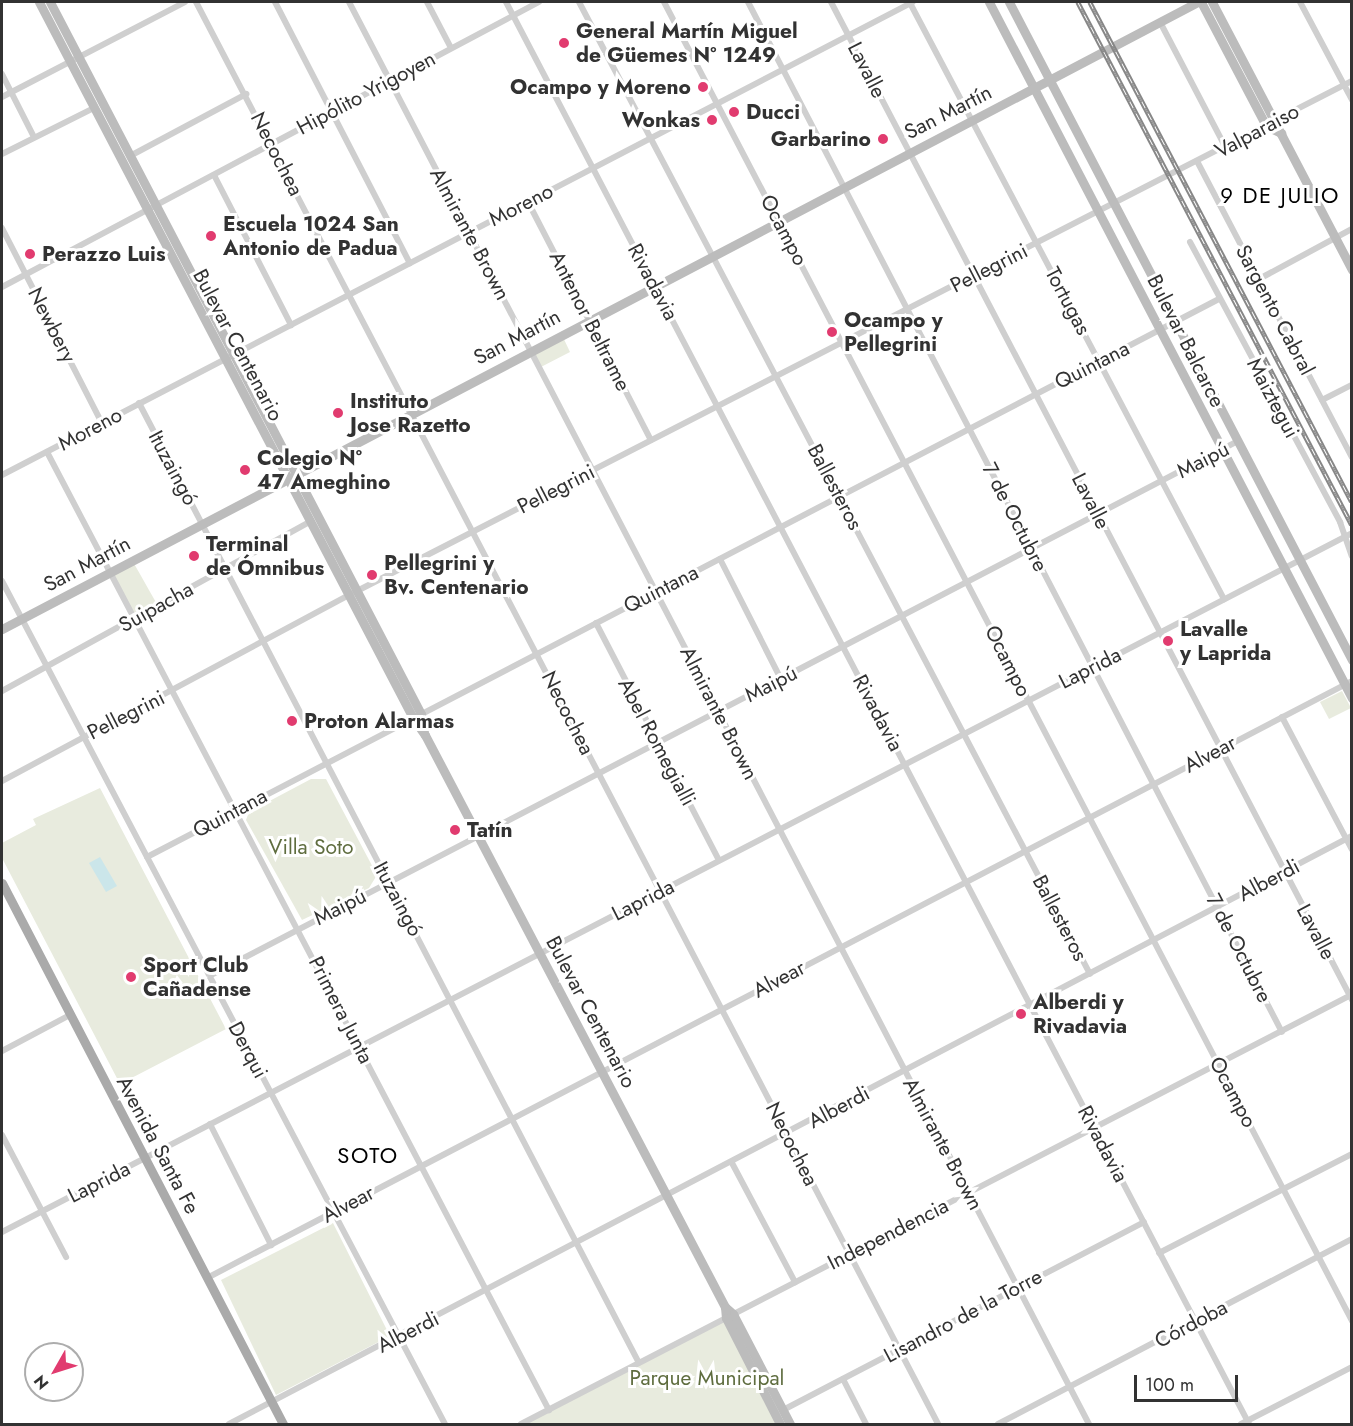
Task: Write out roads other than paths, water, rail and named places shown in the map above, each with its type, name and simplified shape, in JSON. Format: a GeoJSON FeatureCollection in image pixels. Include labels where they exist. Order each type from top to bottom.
{"type":"FeatureCollection","features":[{"type":"Feature","properties":{"kind":"main road","name":"Bulevar Centenario"},"geometry":{"type":"LineString","coordinates":[[39,2],[130,156],[152,208]]}},
{"type":"Feature","properties":{"kind":"main road","name":"Bulevar Centenario"},"geometry":{"type":"LineString","coordinates":[[50,2],[94,108],[152,208],[668,1197],[725,1307],[780,1425]]}},
{"type":"Feature","properties":{"kind":"main road","name":"Bulevar Balcarce"},"geometry":{"type":"LineString","coordinates":[[989,2],[1284,568],[1348,682],[1352,698]]}},
{"type":"Feature","properties":{"kind":"main road","name":"Bulevar Balcarce"},"geometry":{"type":"LineString","coordinates":[[1009,2],[1352,660]]}},
{"type":"Feature","properties":{"kind":"main road","name":"San Martín"},"geometry":{"type":"LineString","coordinates":[[2,628],[411,415],[530,349],[1200,2]]}},
{"type":"Feature","properties":{"kind":"main road"},"geometry":{"type":"LineString","coordinates":[[1200,2],[1270,124],[1281,133],[1352,270]]}},
{"type":"Feature","properties":{"kind":"main road"},"geometry":{"type":"LineString","coordinates":[[1212,2],[1270,124]]}},
{"type":"Feature","properties":{"kind":"main road","name":"Bulevar Centenario"},"geometry":{"type":"LineString","coordinates":[[292,477],[310,522],[353,593]]}},
{"type":"Feature","properties":{"kind":"main road","name":"Avenida Santa Fe"},"geometry":{"type":"LineString","coordinates":[[2,883],[284,1425]]}},
{"type":"Feature","properties":{"kind":"main road","name":"Bulevar Centenario"},"geometry":{"type":"LineString","coordinates":[[729,1316],[790,1425]]}},
{"type":"Feature","properties":{"kind":"street"},"geometry":{"type":"LineString","coordinates":[[2,97],[184,2]]}},
{"type":"Feature","properties":{"kind":"street","name":"Necochea"},"geometry":{"type":"LineString","coordinates":[[196,2],[538,653],[659,892],[724,1008],[786,1134],[938,1425]]}},
{"type":"Feature","properties":{"kind":"street"},"geometry":{"type":"LineString","coordinates":[[275,2],[410,263]]}},
{"type":"Feature","properties":{"kind":"street","name":"Almirante Brown"},"geometry":{"type":"LineString","coordinates":[[349,2],[1089,1425]]}},
{"type":"Feature","properties":{"kind":"street"},"geometry":{"type":"LineString","coordinates":[[427,2],[451,48]]}},
{"type":"Feature","properties":{"kind":"street","name":"Rivadavia"},"geometry":{"type":"LineString","coordinates":[[506,2],[1144,1222],[1246,1423]]}},
{"type":"Feature","properties":{"kind":"street","name":"Hipólito Yrigoyen"},"geometry":{"type":"LineString","coordinates":[[2,287],[539,2]]}},
{"type":"Feature","properties":{"kind":"street","name":"Ballesteros"},"geometry":{"type":"LineString","coordinates":[[579,2],[1090,974]]}},
{"type":"Feature","properties":{"kind":"street","name":"Ocampo"},"geometry":{"type":"LineString","coordinates":[[664,2],[906,462],[1352,1321]]}},
{"type":"Feature","properties":{"kind":"street","name":"7 de Octubre"},"geometry":{"type":"LineString","coordinates":[[748,2],[1282,1032]]}},
{"type":"Feature","properties":{"kind":"street","name":"Lavalle"},"geometry":{"type":"LineString","coordinates":[[831,2],[1158,633],[1351,997]]}},
{"type":"Feature","properties":{"kind":"street","name":"Moreno"},"geometry":{"type":"LineString","coordinates":[[2,475],[911,2]]}},
{"type":"Feature","properties":{"kind":"street","name":"Tortugas"},"geometry":{"type":"LineString","coordinates":[[911,2],[1224,599]]}},
{"type":"Feature","properties":{"kind":"street"},"geometry":{"type":"LineString","coordinates":[[1300,2],[1352,100]]}},
{"type":"Feature","properties":{"kind":"street"},"geometry":{"type":"LineString","coordinates":[[1160,22],[1226,148]]}},
{"type":"Feature","properties":{"kind":"street"},"geometry":{"type":"LineString","coordinates":[[2,74],[34,137]]}},
{"type":"Feature","properties":{"kind":"street","name":"Valparaiso"},"geometry":{"type":"LineString","coordinates":[[1115,204],[1352,81]]}},
{"type":"Feature","properties":{"kind":"street"},"geometry":{"type":"LineString","coordinates":[[130,156],[246,94]]}},
{"type":"Feature","properties":{"kind":"street"},"geometry":{"type":"LineString","coordinates":[[2,154],[94,108]]}},
{"type":"Feature","properties":{"kind":"street","name":"Sargento Cabral"},"geometry":{"type":"LineString","coordinates":[[1198,162],[1352,457]]}},
{"type":"Feature","properties":{"kind":"street"},"geometry":{"type":"LineString","coordinates":[[214,175],[291,325]]}},
{"type":"Feature","properties":{"kind":"street","name":"Antenor Beltrame"},"geometry":{"type":"LineString","coordinates":[[528,202],[651,440]]}},
{"type":"Feature","properties":{"kind":"street","name":"Pellegrini"},"geometry":{"type":"LineString","coordinates":[[2,781],[83,736],[172,692],[353,593],[1115,204]]}},
{"type":"Feature","properties":{"kind":"street","name":"Newbery"},"geometry":{"type":"LineString","coordinates":[[2,228],[102,423]]}},
{"type":"Feature","properties":{"kind":"street"},"geometry":{"type":"LineString","coordinates":[[1259,279],[1352,229]]}},
{"type":"Feature","properties":{"kind":"street","name":"Maiztegui"},"geometry":{"type":"LineString","coordinates":[[1190,242],[1340,522],[1341,538],[1352,556]]}},
{"type":"Feature","properties":{"kind":"street","name":"Quintana"},"geometry":{"type":"LineString","coordinates":[[147,857],[1219,299]]}},
{"type":"Feature","properties":{"kind":"street"},"geometry":{"type":"LineString","coordinates":[[1322,400],[1352,384]]}},
{"type":"Feature","properties":{"kind":"street","name":"Ituzaingó"},"geometry":{"type":"LineString","coordinates":[[139,403],[639,1363]]}},
{"type":"Feature","properties":{"kind":"street","name":"Maipú"},"geometry":{"type":"LineString","coordinates":[[209,976],[1238,441]]}},
{"type":"Feature","properties":{"kind":"street","name":"Primera Junta"},"geometry":{"type":"LineString","coordinates":[[47,452],[172,692],[237,810],[549,1410]]}},
{"type":"Feature","properties":{"kind":"street","name":"Suipacha"},"geometry":{"type":"LineString","coordinates":[[2,691],[310,522]]}},
{"type":"Feature","properties":{"kind":"street"},"geometry":{"type":"LineString","coordinates":[[1341,538],[1352,533]]}},
{"type":"Feature","properties":{"kind":"street","name":"Laprida"},"geometry":{"type":"LineString","coordinates":[[2,1232],[1341,538]]}},
{"type":"Feature","properties":{"kind":"street"},"geometry":{"type":"LineString","coordinates":[[720,559],[781,679]]}},
{"type":"Feature","properties":{"kind":"street","name":"Derqui"},"geometry":{"type":"LineString","coordinates":[[2,581],[445,1425]]}},
{"type":"Feature","properties":{"kind":"street","name":"Abel Romegialli"},"geometry":{"type":"LineString","coordinates":[[596,623],[656,743],[719,860]]}},
{"type":"Feature","properties":{"kind":"street","name":"Alvear"},"geometry":{"type":"LineString","coordinates":[[207,1278],[1348,682]]}},
{"type":"Feature","properties":{"kind":"street"},"geometry":{"type":"LineString","coordinates":[[1282,717],[1349,838],[1352,850]]}},
{"type":"Feature","properties":{"kind":"street","name":"Alberdi"},"geometry":{"type":"LineString","coordinates":[[229,1425],[668,1197],[1349,838]]}},
{"type":"Feature","properties":{"kind":"street","name":"Independencia"},"geometry":{"type":"LineString","coordinates":[[521,1425],[969,1191],[1095,1130],[1351,997]]}},
{"type":"Feature","properties":{"kind":"street"},"geometry":{"type":"LineString","coordinates":[[2,1049],[70,1015]]}},
{"type":"Feature","properties":{"kind":"street"},"geometry":{"type":"LineString","coordinates":[[210,1124],[271,1245]]}},
{"type":"Feature","properties":{"kind":"street"},"geometry":{"type":"LineString","coordinates":[[2,1135],[66,1257]]}},
{"type":"Feature","properties":{"kind":"street"},"geometry":{"type":"LineString","coordinates":[[1159,1253],[1352,1155]]}},
{"type":"Feature","properties":{"kind":"street"},"geometry":{"type":"LineString","coordinates":[[732,1163],[795,1282]]}},
{"type":"Feature","properties":{"kind":"street","name":"Lisandro de la Torre"},"geometry":{"type":"LineString","coordinates":[[783,1410],[1144,1222]]}},
{"type":"Feature","properties":{"kind":"street","name":"Córdoba"},"geometry":{"type":"LineString","coordinates":[[998,1425],[1352,1239]]}},
{"type":"Feature","properties":{"kind":"street"},"geometry":{"type":"LineString","coordinates":[[1246,1423],[1352,1367]]}},
{"type":"Feature","properties":{"kind":"street"},"geometry":{"type":"LineString","coordinates":[[843,1379],[867,1425]]}},
{"type":"Feature","properties":{"kind":"water"},"geometry":{"type":"Polygon","coordinates":[[[100,857],[117,886],[106,892],[89,863],[100,857]]]}},
{"type":"Feature","properties":{"kind":"railway"},"geometry":{"type":"LineString","coordinates":[[1078,2],[1352,525]]}},
{"type":"Feature","properties":{"kind":"railway"},"geometry":{"type":"LineString","coordinates":[[1090,2],[1352,502]]}},
{"type":"Feature","properties":{"kind":"place","name":"General Martín Miguel de Güemes N° 1249"},"geometry":{"type":"Point","coordinates":[564,43]}},
{"type":"Feature","properties":{"kind":"place","name":"Ocampo y Moreno"},"geometry":{"type":"Point","coordinates":[703,87]}},
{"type":"Feature","properties":{"kind":"place","name":"Ducci"},"geometry":{"type":"Point","coordinates":[734,112]}},
{"type":"Feature","properties":{"kind":"place","name":"Wonkas"},"geometry":{"type":"Point","coordinates":[712,120]}},
{"type":"Feature","properties":{"kind":"place","name":"Garbarino"},"geometry":{"type":"Point","coordinates":[883,139]}},
{"type":"Feature","properties":{"kind":"place","name":"Escuela 1024 San Antonio de Padua"},"geometry":{"type":"Point","coordinates":[211,236]}},
{"type":"Feature","properties":{"kind":"place","name":"Perazzo Luis"},"geometry":{"type":"Point","coordinates":[30,254]}},
{"type":"Feature","properties":{"kind":"place","name":"Ocampo y Pellegrini"},"geometry":{"type":"Point","coordinates":[832,332]}},
{"type":"Feature","properties":{"kind":"place","name":"Instituto Jose Razetto"},"geometry":{"type":"Point","coordinates":[338,413]}},
{"type":"Feature","properties":{"kind":"place","name":"Colegio Nº 47 Ameghino"},"geometry":{"type":"Point","coordinates":[245,470]}},
{"type":"Feature","properties":{"kind":"place","name":"Terminal de Ómnibus"},"geometry":{"type":"Point","coordinates":[194,556]}},
{"type":"Feature","properties":{"kind":"place","name":"Pellegrini y Bv. Centenario"},"geometry":{"type":"Point","coordinates":[372,575]}},
{"type":"Feature","properties":{"kind":"place","name":"Lavalle y Laprida"},"geometry":{"type":"Point","coordinates":[1168,641]}},
{"type":"Feature","properties":{"kind":"place","name":"Proton Alarmas"},"geometry":{"type":"Point","coordinates":[292,721]}},
{"type":"Feature","properties":{"kind":"place","name":"Tatín"},"geometry":{"type":"Point","coordinates":[455,830]}},
{"type":"Feature","properties":{"kind":"place","name":"Sport Club Cañadense"},"geometry":{"type":"Point","coordinates":[131,977]}},
{"type":"Feature","properties":{"kind":"place","name":"Alberdi y Rivadavia"},"geometry":{"type":"Point","coordinates":[1021,1014]}},
{"type":"Feature","properties":{"kind":"district","name":"9 DE JULIO"},"geometry":{"type":"Point","coordinates":[1280,196]}},
{"type":"Feature","properties":{"kind":"district","name":"SOTO"},"geometry":{"type":"Point","coordinates":[368,1156]}},
{"type":"Feature","properties":{"kind":"park label","name":"Villa Soto"},"geometry":{"type":"Point","coordinates":[311,847]}},
{"type":"Feature","properties":{"kind":"park label","name":"Parque Municipal"},"geometry":{"type":"Point","coordinates":[707,1378]}}]}
